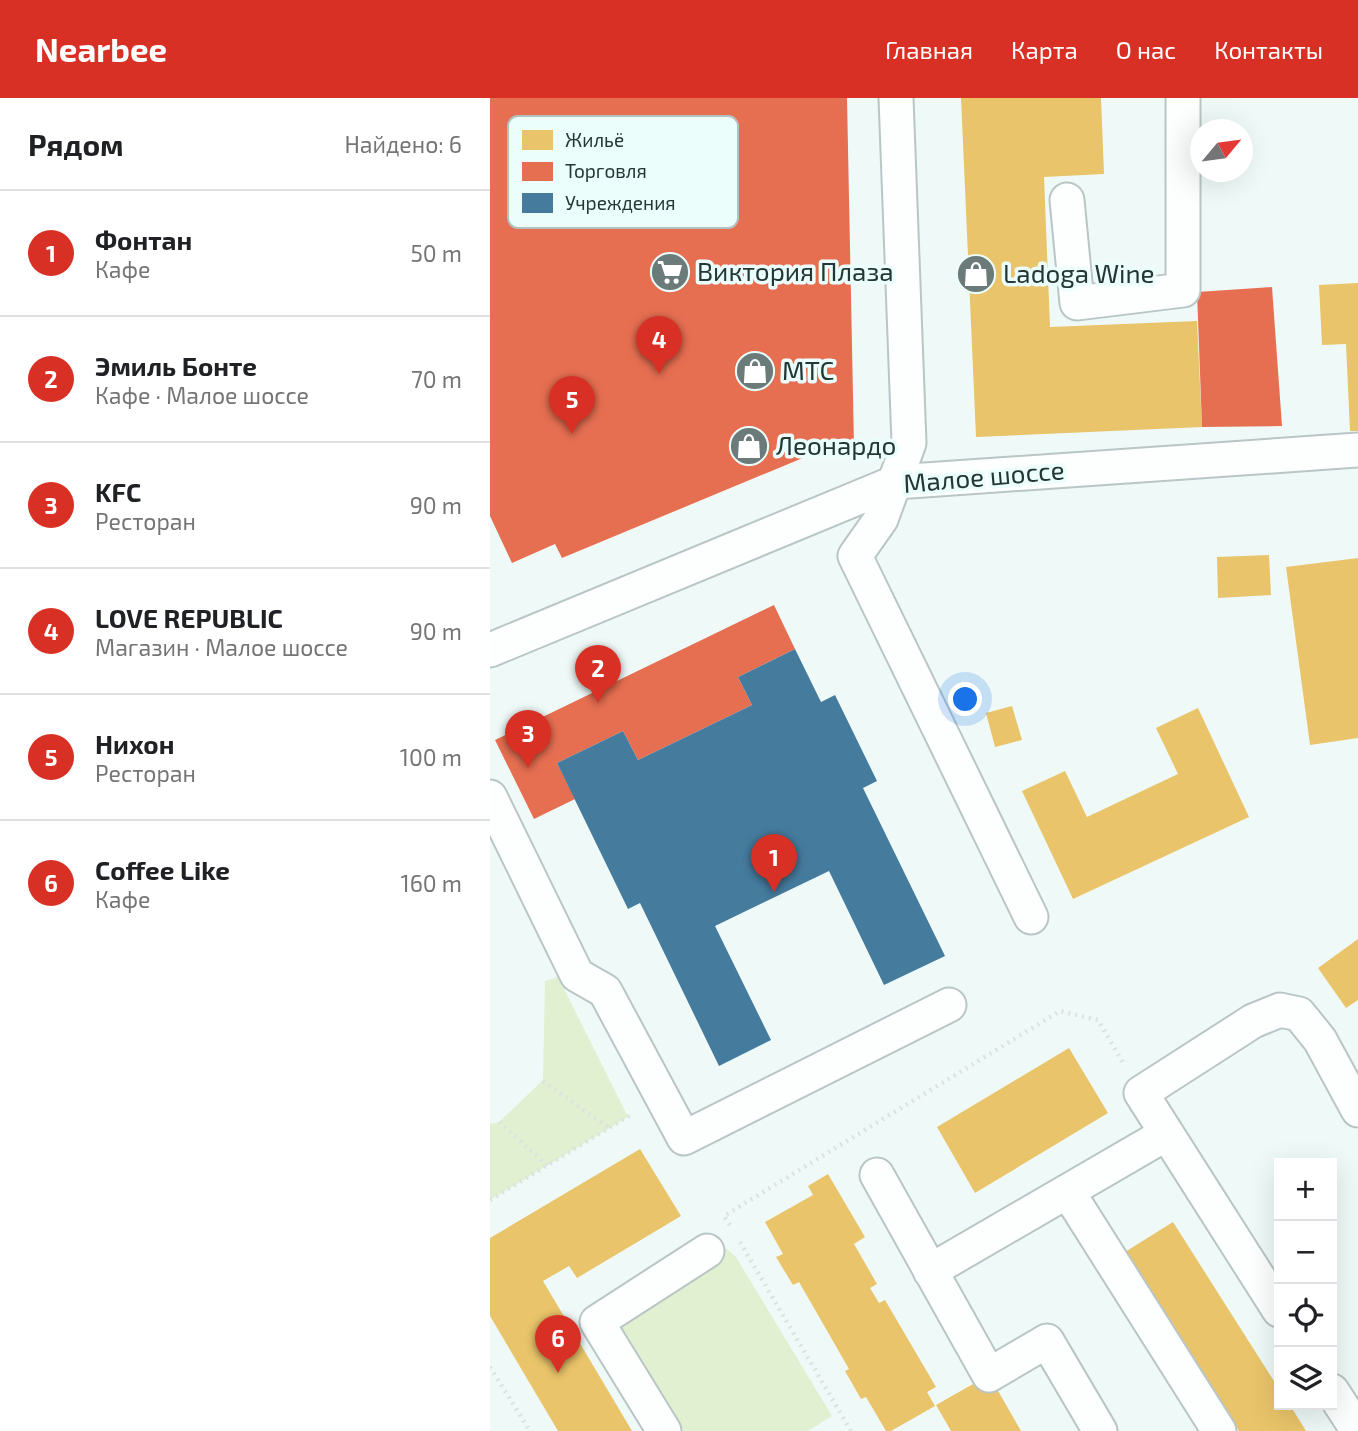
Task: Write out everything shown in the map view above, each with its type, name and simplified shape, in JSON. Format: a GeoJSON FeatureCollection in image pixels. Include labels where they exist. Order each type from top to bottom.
{"type":"FeatureCollection","features":[{"type":"Feature","properties":{"kind":"street"},"geometry":{"type":"LineString","coordinates":[[896,98],[909,443],[881,519],[855,556],[1031,916]]}},
{"type":"Feature","properties":{"kind":"street"},"geometry":{"type":"LineString","coordinates":[[1066,200],[1077,303],[1183,290],[1183,98]]}},
{"type":"Feature","properties":{"kind":"street","name":"Малое шоссе"},"geometry":{"type":"LineString","coordinates":[[498,641],[896,482],[1358,450]]}},
{"type":"Feature","properties":{"kind":"street"},"geometry":{"type":"LineString","coordinates":[[490,797],[578,975],[605,990],[684,1138],[949,1005]]}},
{"type":"Feature","properties":{"kind":"street"},"geometry":{"type":"LineString","coordinates":[[1274,1302],[1141,1093],[1253,1021],[1280,1010],[1299,1014],[1321,1040],[1358,1110]]}},
{"type":"Feature","properties":{"kind":"street"},"geometry":{"type":"LineString","coordinates":[[930,1271],[1166,1134]]}},
{"type":"Feature","properties":{"kind":"street"},"geometry":{"type":"LineString","coordinates":[[877,1175],[989,1375],[1047,1341],[1100,1431]]}},
{"type":"Feature","properties":{"kind":"street"},"geometry":{"type":"LineString","coordinates":[[1068,1192],[1219,1431]]}},
{"type":"Feature","properties":{"kind":"street"},"geometry":{"type":"LineString","coordinates":[[664,1431],[597,1322],[714,1245]]}},
{"type":"Feature","properties":{"kind":"street"},"geometry":{"type":"LineString","coordinates":[[1337,1399],[1358,1431]]}},
{"type":"Feature","properties":{"kind":"path"},"geometry":{"type":"LineString","coordinates":[[714,1245],[724,1216],[1060,1011],[1098,1020],[1141,1093]]}},
{"type":"Feature","properties":{"kind":"path"},"geometry":{"type":"LineString","coordinates":[[543,1080],[610,1128]]}},
{"type":"Feature","properties":{"kind":"path"},"geometry":{"type":"LineString","coordinates":[[490,1200],[662,1098]]}},
{"type":"Feature","properties":{"kind":"path"},"geometry":{"type":"LineString","coordinates":[[499,1122],[547,1165]]}},
{"type":"Feature","properties":{"kind":"path"},"geometry":{"type":"LineString","coordinates":[[738,1240],[851,1431]]}},
{"type":"Feature","properties":{"kind":"path"},"geometry":{"type":"LineString","coordinates":[[490,1367],[530,1431]]}},
{"type":"Feature","properties":{"kind":"green space"},"geometry":{"type":"Polygon","coordinates":[[[558,977],[628,1117],[490,1200],[490,1124],[499,1122],[543,1080],[545,981],[558,977]]]}},
{"type":"Feature","properties":{"kind":"green space"},"geometry":{"type":"Polygon","coordinates":[[[727,1249],[736,1257],[832,1416],[808,1431],[664,1431],[597,1322],[715,1250],[727,1249]]]}},
{"type":"Feature","properties":{"kind":"building: Жильё"},"geometry":{"type":"Polygon","coordinates":[[[961,98],[1101,98],[1104,174],[1044,177],[1050,327],[1197,321],[1202,427],[976,437],[961,98]]]}},
{"type":"Feature","properties":{"kind":"building: Жильё"},"geometry":{"type":"Polygon","coordinates":[[[1358,283],[1358,431],[1350,431],[1346,344],[1322,345],[1319,285],[1358,283]]]}},
{"type":"Feature","properties":{"kind":"building: Жильё"},"geometry":{"type":"Polygon","coordinates":[[[1269,555],[1271,595],[1218,598],[1217,557],[1269,555]]]}},
{"type":"Feature","properties":{"kind":"building: Жильё"},"geometry":{"type":"Polygon","coordinates":[[[1358,558],[1358,738],[1310,745],[1286,567],[1358,558]]]}},
{"type":"Feature","properties":{"kind":"building: Жильё"},"geometry":{"type":"Polygon","coordinates":[[[1012,706],[1022,740],[995,747],[986,713],[1012,706]]]}},
{"type":"Feature","properties":{"kind":"building: Жильё"},"geometry":{"type":"Polygon","coordinates":[[[1198,708],[1249,817],[1073,899],[1022,791],[1065,771],[1087,817],[1178,774],[1156,728],[1198,708]]]}},
{"type":"Feature","properties":{"kind":"building: Жильё"},"geometry":{"type":"Polygon","coordinates":[[[1358,939],[1358,1000],[1346,1008],[1318,968],[1358,939]]]}},
{"type":"Feature","properties":{"kind":"building: Жильё"},"geometry":{"type":"Polygon","coordinates":[[[1069,1048],[1108,1113],[975,1193],[937,1127],[1069,1048]]]}},
{"type":"Feature","properties":{"kind":"building: Жильё"},"geometry":{"type":"Polygon","coordinates":[[[640,1149],[681,1216],[577,1278],[569,1266],[543,1281],[632,1431],[558,1431],[490,1316],[490,1238],[640,1149]]]}},
{"type":"Feature","properties":{"kind":"building: Жильё"},"geometry":{"type":"Polygon","coordinates":[[[828,1174],[865,1237],[854,1244],[877,1284],[870,1288],[879,1303],[885,1300],[936,1387],[927,1392],[935,1406],[891,1431],[886,1431],[866,1397],[861,1399],[845,1371],[849,1369],[799,1282],[793,1285],[776,1257],[783,1254],[765,1222],[813,1195],[808,1186],[828,1174]]]}},
{"type":"Feature","properties":{"kind":"building: Жильё"},"geometry":{"type":"Polygon","coordinates":[[[1173,1222],[1274,1381],[1274,1410],[1293,1410],[1306,1431],[1239,1431],[1125,1252],[1173,1222]]]}},
{"type":"Feature","properties":{"kind":"building: Жильё"},"geometry":{"type":"Polygon","coordinates":[[[989,1375],[1021,1431],[951,1431],[936,1405],[989,1375]]]}},
{"type":"Feature","properties":{"kind":"building: Торговля","name":"Виктория Плаза"},"geometry":{"type":"Polygon","coordinates":[[[490,98],[847,98],[854,445],[834,445],[562,558],[555,544],[512,563],[490,516],[490,98]]]}},
{"type":"Feature","properties":{"kind":"building: Торговля"},"geometry":{"type":"Polygon","coordinates":[[[1272,287],[1282,426],[1202,427],[1197,292],[1272,287]]]}},
{"type":"Feature","properties":{"kind":"building: Торговля"},"geometry":{"type":"Polygon","coordinates":[[[774,605],[795,649],[738,677],[752,705],[638,760],[623,731],[557,763],[575,799],[534,819],[495,740],[774,605]]]}},
{"type":"Feature","properties":{"kind":"building: Учреждения"},"geometry":{"type":"Polygon","coordinates":[[[795,649],[821,702],[835,695],[877,781],[863,788],[945,956],[884,985],[829,871],[715,926],[771,1040],[719,1066],[640,903],[628,909],[557,763],[623,731],[638,760],[752,705],[738,677],[795,649]]]}},
{"type":"Feature","properties":{"kind":"place","name":"Виктория Плаза"},"geometry":{"type":"Point","coordinates":[670,272]}},
{"type":"Feature","properties":{"kind":"place","name":"Ladoga Wine"},"geometry":{"type":"Point","coordinates":[976,274]}},
{"type":"Feature","properties":{"kind":"place","name":"МТС"},"geometry":{"type":"Point","coordinates":[755,371]}},
{"type":"Feature","properties":{"kind":"place","name":"LOVE REPUBLIC"},"geometry":{"type":"Point","coordinates":[659,374]}},
{"type":"Feature","properties":{"kind":"place","name":"Нихон"},"geometry":{"type":"Point","coordinates":[572,434]}},
{"type":"Feature","properties":{"kind":"place","name":"Леонардо"},"geometry":{"type":"Point","coordinates":[749,446]}},
{"type":"Feature","properties":{"kind":"place","name":"Эмиль Бонте"},"geometry":{"type":"Point","coordinates":[598,703]}},
{"type":"Feature","properties":{"kind":"place","name":"KFC"},"geometry":{"type":"Point","coordinates":[528,768]}},
{"type":"Feature","properties":{"kind":"place","name":"Фонтан"},"geometry":{"type":"Point","coordinates":[774,892]}},
{"type":"Feature","properties":{"kind":"place","name":"Coffee Like"},"geometry":{"type":"Point","coordinates":[558,1373]}}]}
